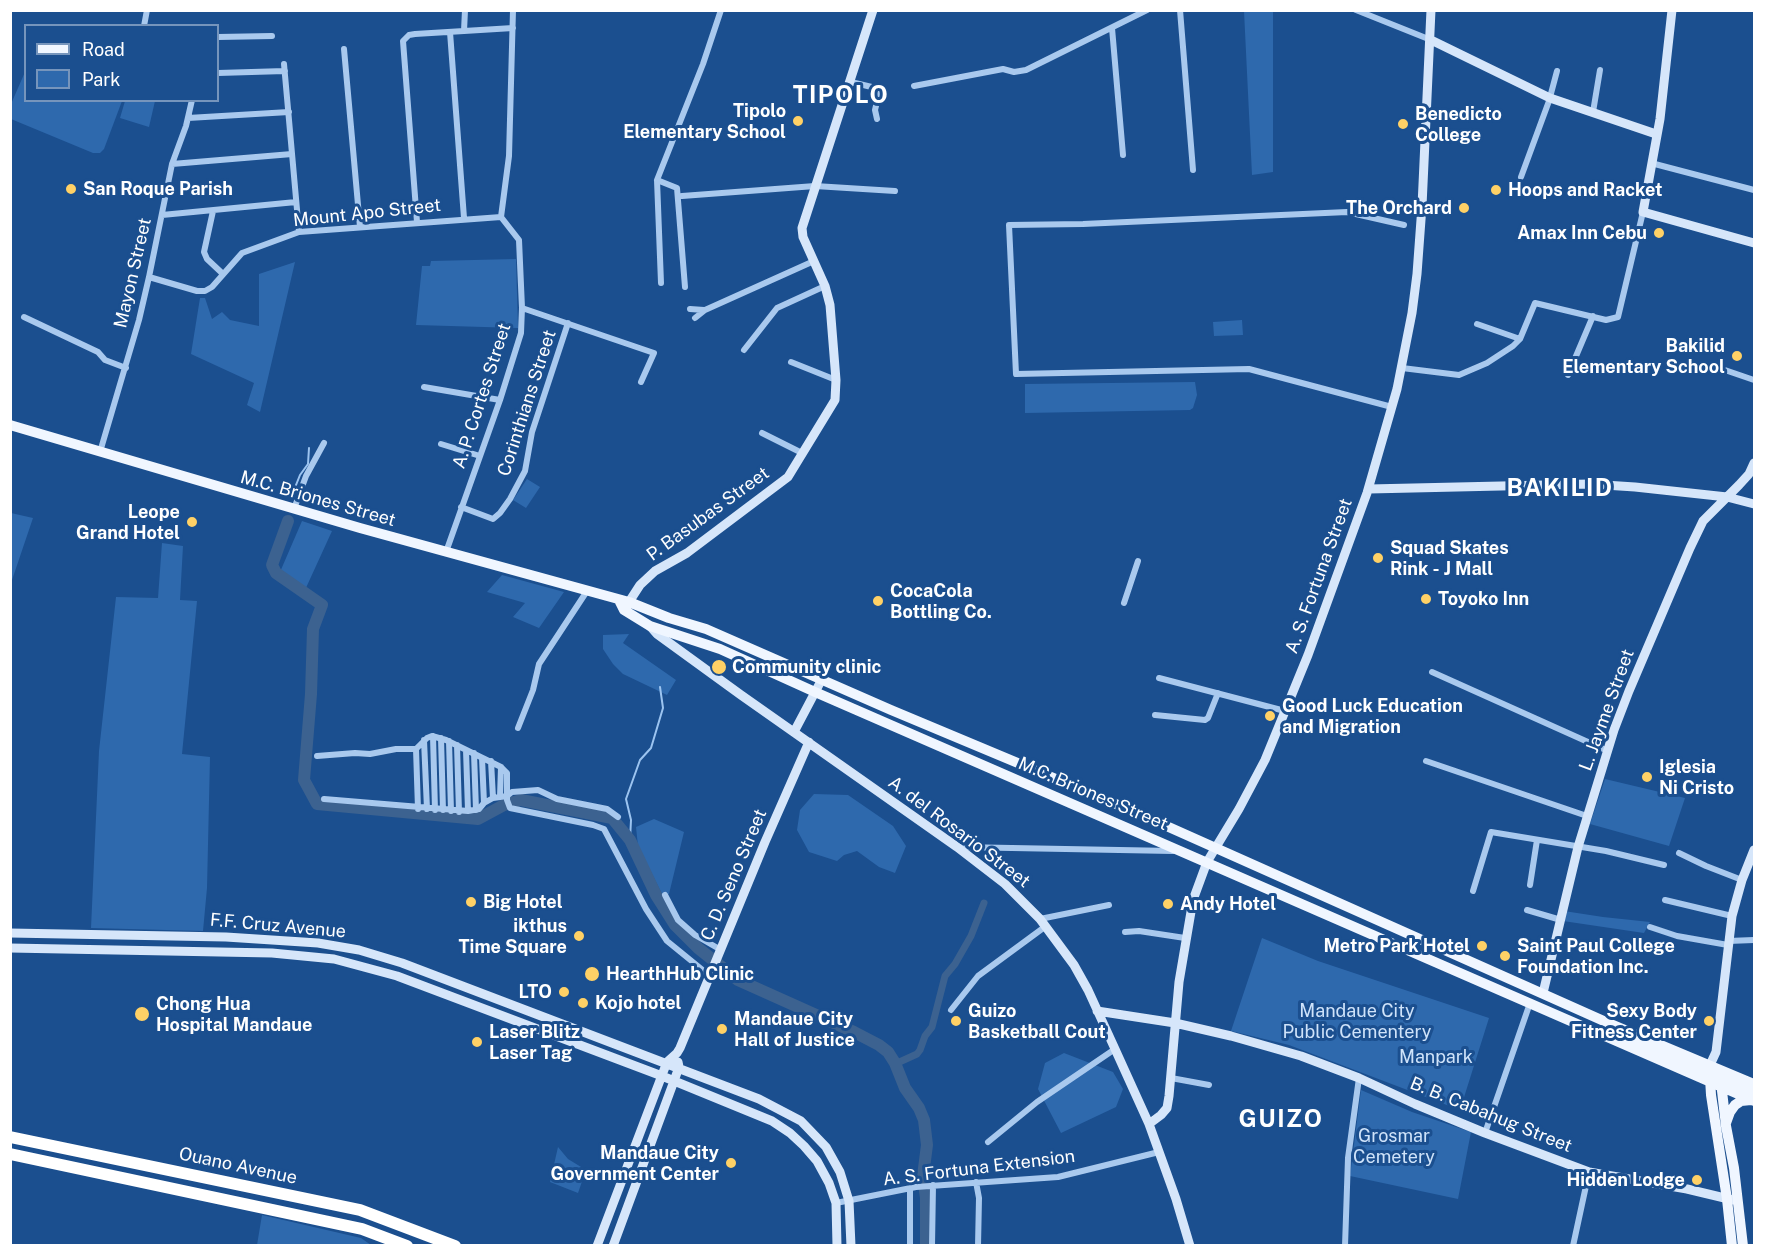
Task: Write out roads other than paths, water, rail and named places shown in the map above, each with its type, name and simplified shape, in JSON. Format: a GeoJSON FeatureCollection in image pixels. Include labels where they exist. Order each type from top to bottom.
{"type":"FeatureCollection","features":[{"type":"Feature","properties":{"kind":"highway","name":"Ouano Avenue"},"geometry":{"type":"LineString","coordinates":[[10,1137],[360,1210],[454,1245]]}},
{"type":"Feature","properties":{"kind":"highway"},"geometry":{"type":"LineString","coordinates":[[27,1158],[28,1141]]}},
{"type":"Feature","properties":{"kind":"highway","name":"Ouano Avenue"},"geometry":{"type":"LineString","coordinates":[[10,1154],[362,1229],[386,1242],[407,1245]]}},
{"type":"Feature","properties":{"kind":"main road","name":"M.C. Briones Street"},"geometry":{"type":"LineString","coordinates":[[10,425],[294,509],[624,601],[724,636],[1135,812],[1566,1004],[1694,1059],[1752,1081]]}},
{"type":"Feature","properties":{"kind":"main road","name":"M.C. Briones Street"},"geometry":{"type":"LineString","coordinates":[[624,601],[624,610],[650,626],[720,649],[1715,1084],[1753,1098]]}},
{"type":"Feature","properties":{"kind":"main road","name":"M.C. Briones Street"},"geometry":{"type":"LineString","coordinates":[[1566,1004],[1607,1029]]}},
{"type":"Feature","properties":{"kind":"main road","name":"M.C. Briones Street"},"geometry":{"type":"LineString","coordinates":[[1559,1015],[1607,1029]]}},
{"type":"Feature","properties":{"kind":"main road"},"geometry":{"type":"LineString","coordinates":[[1607,1029],[1753,1098]]}},
{"type":"Feature","properties":{"kind":"main road"},"geometry":{"type":"LineString","coordinates":[[1694,1059],[1697,1064],[1696,1069],[1690,1073],[1704,1087],[1712,1105],[1743,1245]]}},
{"type":"Feature","properties":{"kind":"main road"},"geometry":{"type":"LineString","coordinates":[[1710,1065],[1726,1126],[1733,1200],[1732,1245]]}},
{"type":"Feature","properties":{"kind":"main road"},"geometry":{"type":"LineString","coordinates":[[1712,1105],[1715,1084],[1722,1069]]}},
{"type":"Feature","properties":{"kind":"main road"},"geometry":{"type":"LineString","coordinates":[[1726,1126],[1733,1107],[1741,1101],[1753,1098]]}},
{"type":"Feature","properties":{"kind":"street"},"geometry":{"type":"LineString","coordinates":[[464,31],[465,10]]}},
{"type":"Feature","properties":{"kind":"street"},"geometry":{"type":"LineString","coordinates":[[501,217],[509,156],[513,10]]}},
{"type":"Feature","properties":{"kind":"street"},"geometry":{"type":"LineString","coordinates":[[661,283],[657,180],[721,10]]}},
{"type":"Feature","properties":{"kind":"street","name":"P. Basubas Street"},"geometry":{"type":"LineString","coordinates":[[624,601],[655,571],[687,553],[784,480],[835,400],[836,380],[830,305],[825,286],[802,233],[815,186],[873,10]]}},
{"type":"Feature","properties":{"kind":"street"},"geometry":{"type":"LineString","coordinates":[[914,86],[1003,69],[1014,72],[1026,70],[1147,10]]}},
{"type":"Feature","properties":{"kind":"street"},"geometry":{"type":"LineString","coordinates":[[1180,10],[1193,170]]}},
{"type":"Feature","properties":{"kind":"street"},"geometry":{"type":"LineString","coordinates":[[1356,10],[1431,40],[1550,98],[1656,134]]}},
{"type":"Feature","properties":{"kind":"street","name":"A. S. Fortuna Street"},"geometry":{"type":"LineString","coordinates":[[1149,1124],[1167,1108],[1185,938],[1192,900],[1207,862],[1265,760],[1330,598],[1368,489],[1402,368],[1417,274],[1431,10]]}},
{"type":"Feature","properties":{"kind":"street"},"geometry":{"type":"LineString","coordinates":[[1402,368],[1462,375],[1487,363],[1514,346],[1520,339],[1535,303],[1606,320],[1618,317],[1643,212],[1660,119],[1672,10]]}},
{"type":"Feature","properties":{"kind":"street"},"geometry":{"type":"LineString","coordinates":[[417,222],[403,41],[409,35],[513,27]]}},
{"type":"Feature","properties":{"kind":"street"},"geometry":{"type":"LineString","coordinates":[[1112,28],[1123,155]]}},
{"type":"Feature","properties":{"kind":"street"},"geometry":{"type":"LineString","coordinates":[[450,32],[464,218]]}},
{"type":"Feature","properties":{"kind":"street"},"geometry":{"type":"LineString","coordinates":[[219,37],[272,36]]}},
{"type":"Feature","properties":{"kind":"street"},"geometry":{"type":"LineString","coordinates":[[344,49],[360,227]]}},
{"type":"Feature","properties":{"kind":"street"},"geometry":{"type":"LineString","coordinates":[[219,73],[284,68],[299,232]]}},
{"type":"Feature","properties":{"kind":"street"},"geometry":{"type":"LineString","coordinates":[[1593,112],[1600,70]]}},
{"type":"Feature","properties":{"kind":"street"},"geometry":{"type":"LineString","coordinates":[[1521,177],[1550,98],[1557,71]]}},
{"type":"Feature","properties":{"kind":"street"},"geometry":{"type":"LineString","coordinates":[[851,82],[880,90],[875,110],[877,119]]}},
{"type":"Feature","properties":{"kind":"street","name":"Mayon Street"},"geometry":{"type":"LineString","coordinates":[[100,452],[126,368],[149,277],[172,164],[192,102]]}},
{"type":"Feature","properties":{"kind":"street"},"geometry":{"type":"LineString","coordinates":[[188,118],[289,112]]}},
{"type":"Feature","properties":{"kind":"street"},"geometry":{"type":"LineString","coordinates":[[172,164],[292,154]]}},
{"type":"Feature","properties":{"kind":"street"},"geometry":{"type":"LineString","coordinates":[[1651,163],[1755,190]]}},
{"type":"Feature","properties":{"kind":"street"},"geometry":{"type":"LineString","coordinates":[[657,180],[677,188],[685,287]]}},
{"type":"Feature","properties":{"kind":"street"},"geometry":{"type":"LineString","coordinates":[[682,196],[815,186],[895,192]]}},
{"type":"Feature","properties":{"kind":"street"},"geometry":{"type":"LineString","coordinates":[[162,215],[296,202]]}},
{"type":"Feature","properties":{"kind":"street"},"geometry":{"type":"LineString","coordinates":[[213,211],[204,252],[207,259],[224,274]]}},
{"type":"Feature","properties":{"kind":"street"},"geometry":{"type":"LineString","coordinates":[[1392,407],[1249,369],[1016,375],[1009,225],[1083,224],[1347,212],[1404,225]]}},
{"type":"Feature","properties":{"kind":"street"},"geometry":{"type":"LineString","coordinates":[[1643,212],[1755,243]]}},
{"type":"Feature","properties":{"kind":"street","name":"Mount Apo Street"},"geometry":{"type":"LineString","coordinates":[[149,277],[196,291],[205,291],[212,287],[242,253],[299,232],[501,217]]}},
{"type":"Feature","properties":{"kind":"street","name":"A. P. Cortes Street"},"geometry":{"type":"LineString","coordinates":[[446,552],[500,400],[521,333],[519,240],[501,217]]}},
{"type":"Feature","properties":{"kind":"street"},"geometry":{"type":"LineString","coordinates":[[695,318],[705,310],[814,261]]}},
{"type":"Feature","properties":{"kind":"street"},"geometry":{"type":"LineString","coordinates":[[744,350],[777,308],[825,286]]}},
{"type":"Feature","properties":{"kind":"street"},"geometry":{"type":"LineString","coordinates":[[522,308],[654,353],[641,382]]}},
{"type":"Feature","properties":{"kind":"street"},"geometry":{"type":"LineString","coordinates":[[690,309],[705,310]]}},
{"type":"Feature","properties":{"kind":"street"},"geometry":{"type":"LineString","coordinates":[[1568,375],[1593,316]]}},
{"type":"Feature","properties":{"kind":"street"},"geometry":{"type":"LineString","coordinates":[[24,317],[98,352],[105,360],[126,368]]}},
{"type":"Feature","properties":{"kind":"street","name":"Corinthians Street"},"geometry":{"type":"LineString","coordinates":[[461,507],[493,519],[500,513],[525,471],[532,432],[568,323]]}},
{"type":"Feature","properties":{"kind":"street"},"geometry":{"type":"LineString","coordinates":[[1477,324],[1520,339]]}},
{"type":"Feature","properties":{"kind":"street"},"geometry":{"type":"LineString","coordinates":[[791,362],[836,380]]}},
{"type":"Feature","properties":{"kind":"street"},"geometry":{"type":"LineString","coordinates":[[1719,368],[1755,380]]}},
{"type":"Feature","properties":{"kind":"street"},"geometry":{"type":"LineString","coordinates":[[424,387],[500,400]]}},
{"type":"Feature","properties":{"kind":"street"},"geometry":{"type":"LineString","coordinates":[[762,433],[802,453]]}},
{"type":"Feature","properties":{"kind":"street"},"geometry":{"type":"LineString","coordinates":[[294,509],[306,476],[324,443]]}},
{"type":"Feature","properties":{"kind":"street"},"geometry":{"type":"LineString","coordinates":[[441,444],[480,456]]}},
{"type":"Feature","properties":{"kind":"street","name":"L. Jayme Street"},"geometry":{"type":"LineString","coordinates":[[1543,993],[1578,847],[1629,691],[1703,521],[1749,474],[1755,463]]}},
{"type":"Feature","properties":{"kind":"street"},"geometry":{"type":"LineString","coordinates":[[1368,489],[1589,484],[1727,497],[1755,504]]}},
{"type":"Feature","properties":{"kind":"street"},"geometry":{"type":"LineString","coordinates":[[1124,603],[1138,561]]}},
{"type":"Feature","properties":{"kind":"street"},"geometry":{"type":"LineString","coordinates":[[519,728],[533,690],[539,664],[587,591]]}},
{"type":"Feature","properties":{"kind":"street","name":"A. del Rosario Street"},"geometry":{"type":"LineString","coordinates":[[650,626],[657,634],[957,847],[1005,884],[1043,922],[1074,965],[1115,1049],[1149,1124],[1190,1245]]}},
{"type":"Feature","properties":{"kind":"street"},"geometry":{"type":"LineString","coordinates":[[1432,672],[1608,751]]}},
{"type":"Feature","properties":{"kind":"street"},"geometry":{"type":"LineString","coordinates":[[1159,678],[1285,711]]}},
{"type":"Feature","properties":{"kind":"street"},"geometry":{"type":"LineString","coordinates":[[794,732],[822,679]]}},
{"type":"Feature","properties":{"kind":"street"},"geometry":{"type":"LineString","coordinates":[[1155,715],[1205,720],[1208,718],[1218,693]]}},
{"type":"Feature","properties":{"kind":"street"},"geometry":{"type":"LineString","coordinates":[[433,736],[435,810]]}},
{"type":"Feature","properties":{"kind":"street"},"geometry":{"type":"LineString","coordinates":[[418,809],[416,749],[424,740],[433,736],[449,741],[501,767],[507,773],[503,800]]}},
{"type":"Feature","properties":{"kind":"street"},"geometry":{"type":"LineString","coordinates":[[441,738],[443,810]]}},
{"type":"Feature","properties":{"kind":"street"},"geometry":{"type":"LineString","coordinates":[[424,740],[427,809]]}},
{"type":"Feature","properties":{"kind":"street"},"geometry":{"type":"LineString","coordinates":[[449,741],[451,811]]}},
{"type":"Feature","properties":{"kind":"street","name":"C. D. Seno Street"},"geometry":{"type":"LineString","coordinates":[[597,1245],[667,1062],[677,1053],[809,742]]}},
{"type":"Feature","properties":{"kind":"street"},"geometry":{"type":"LineString","coordinates":[[457,745],[459,812]]}},
{"type":"Feature","properties":{"kind":"street"},"geometry":{"type":"LineString","coordinates":[[317,756],[416,749]]}},
{"type":"Feature","properties":{"kind":"street"},"geometry":{"type":"LineString","coordinates":[[466,750],[468,811]]}},
{"type":"Feature","properties":{"kind":"street"},"geometry":{"type":"LineString","coordinates":[[474,753],[476,810]]}},
{"type":"Feature","properties":{"kind":"street"},"geometry":{"type":"LineString","coordinates":[[482,758],[484,803]]}},
{"type":"Feature","properties":{"kind":"street"},"geometry":{"type":"LineString","coordinates":[[491,761],[503,800],[513,809],[604,829],[646,909],[667,940],[711,974]]}},
{"type":"Feature","properties":{"kind":"street"},"geometry":{"type":"LineString","coordinates":[[1426,761],[1587,816]]}},
{"type":"Feature","properties":{"kind":"street"},"geometry":{"type":"LineString","coordinates":[[418,780],[466,776]]}},
{"type":"Feature","properties":{"kind":"street"},"geometry":{"type":"LineString","coordinates":[[324,799],[459,812],[476,810],[484,803],[503,800],[512,792],[538,790],[557,799],[607,809],[618,817]]}},
{"type":"Feature","properties":{"kind":"street"},"geometry":{"type":"LineString","coordinates":[[1473,891],[1491,832],[1664,865]]}},
{"type":"Feature","properties":{"kind":"street"},"geometry":{"type":"LineString","coordinates":[[1530,885],[1537,840]]}},
{"type":"Feature","properties":{"kind":"street"},"geometry":{"type":"LineString","coordinates":[[957,847],[1184,851]]}},
{"type":"Feature","properties":{"kind":"street"},"geometry":{"type":"LineString","coordinates":[[1710,1065],[1716,1052],[1732,916],[1742,880],[1755,850]]}},
{"type":"Feature","properties":{"kind":"street"},"geometry":{"type":"LineString","coordinates":[[1679,853],[1706,867],[1742,880]]}},
{"type":"Feature","properties":{"kind":"street"},"geometry":{"type":"LineString","coordinates":[[665,895],[678,920],[719,953]]}},
{"type":"Feature","properties":{"kind":"street"},"geometry":{"type":"LineString","coordinates":[[1665,900],[1732,916]]}},
{"type":"Feature","properties":{"kind":"street"},"geometry":{"type":"LineString","coordinates":[[951,1010],[978,976],[1043,922],[1109,905]]}},
{"type":"Feature","properties":{"kind":"street"},"geometry":{"type":"LineString","coordinates":[[1527,910],[1560,920]]}},
{"type":"Feature","properties":{"kind":"street"},"geometry":{"type":"LineString","coordinates":[[1650,927],[1677,936],[1728,943],[1755,940]]}},
{"type":"Feature","properties":{"kind":"street"},"geometry":{"type":"LineString","coordinates":[[1125,932],[1139,931],[1185,938]]}},
{"type":"Feature","properties":{"kind":"street","name":"F.F. Cruz Avenue"},"geometry":{"type":"LineString","coordinates":[[10,933],[226,937],[318,943],[359,950],[402,963],[667,1062],[759,1099],[801,1121],[817,1136],[830,1153],[840,1172],[849,1201],[850,1245]]}},
{"type":"Feature","properties":{"kind":"street","name":"F.F. Cruz Avenue"},"geometry":{"type":"LineString","coordinates":[[10,948],[233,951],[334,959],[397,976],[662,1076],[765,1118],[790,1133],[817,1161],[829,1182],[836,1203]]}},
{"type":"Feature","properties":{"kind":"street"},"geometry":{"type":"LineString","coordinates":[[1485,1132],[1530,1003]]}},
{"type":"Feature","properties":{"kind":"street","name":"B. B. Cabahug Street"},"geometry":{"type":"LineString","coordinates":[[1097,1011],[1175,1023],[1300,1056],[1589,1172],[1687,1189],[1733,1200]]}},
{"type":"Feature","properties":{"kind":"street"},"geometry":{"type":"LineString","coordinates":[[988,1142],[1037,1102],[1115,1049]]}},
{"type":"Feature","properties":{"kind":"street"},"geometry":{"type":"LineString","coordinates":[[1716,1052],[1722,1069]]}},
{"type":"Feature","properties":{"kind":"street"},"geometry":{"type":"LineString","coordinates":[[613,1245],[679,1067],[677,1053]]}},
{"type":"Feature","properties":{"kind":"street"},"geometry":{"type":"LineString","coordinates":[[1171,1078],[1209,1085]]}},
{"type":"Feature","properties":{"kind":"street"},"geometry":{"type":"LineString","coordinates":[[1345,1245],[1349,1153],[1359,1078]]}},
{"type":"Feature","properties":{"kind":"street","name":"A. S. Fortuna Extension"},"geometry":{"type":"LineString","coordinates":[[836,1203],[931,1185],[1058,1177],[1159,1152]]}},
{"type":"Feature","properties":{"kind":"street"},"geometry":{"type":"LineString","coordinates":[[631,1157],[644,1162]]}},
{"type":"Feature","properties":{"kind":"street"},"geometry":{"type":"LineString","coordinates":[[1573,1245],[1589,1172]]}},
{"type":"Feature","properties":{"kind":"street"},"geometry":{"type":"LineString","coordinates":[[976,1182],[979,1198],[978,1245]]}},
{"type":"Feature","properties":{"kind":"street"},"geometry":{"type":"LineString","coordinates":[[931,1185],[932,1245]]}},
{"type":"Feature","properties":{"kind":"street"},"geometry":{"type":"LineString","coordinates":[[910,1245],[913,1188]]}},
{"type":"Feature","properties":{"kind":"street"},"geometry":{"type":"LineString","coordinates":[[836,1203],[837,1245]]}},
{"type":"Feature","properties":{"kind":"waterway"},"geometry":{"type":"LineString","coordinates":[[292,495],[300,475],[308,464],[309,448]]}},
{"type":"Feature","properties":{"kind":"waterway"},"geometry":{"type":"LineString","coordinates":[[288,521],[272,565],[276,573],[322,605],[313,629],[311,694],[304,780],[317,804],[478,819],[504,805],[521,800],[612,818],[630,840],[656,895],[675,925],[698,948],[738,980],[854,1032],[888,1052],[905,1088],[919,1108],[924,1120],[927,1145],[923,1176],[926,1198],[926,1246]]}},
{"type":"Feature","properties":{"kind":"waterway"},"geometry":{"type":"LineString","coordinates":[[630,840],[631,820],[626,799],[640,760],[651,748],[663,708],[660,687]]}},
{"type":"Feature","properties":{"kind":"waterway"},"geometry":{"type":"LineString","coordinates":[[895,1064],[917,1054],[920,1050],[925,1036],[932,1027],[945,976],[955,964],[971,936],[984,903]]}},
{"type":"Feature","properties":{"kind":"place","name":"Tipolo Elementary School"},"geometry":{"type":"Point","coordinates":[798,121]}},
{"type":"Feature","properties":{"kind":"place","name":"Benedicto College"},"geometry":{"type":"Point","coordinates":[1403,124]}},
{"type":"Feature","properties":{"kind":"place","name":"San Roque Parish"},"geometry":{"type":"Point","coordinates":[71,189]}},
{"type":"Feature","properties":{"kind":"place","name":"Hoops and Racket"},"geometry":{"type":"Point","coordinates":[1496,190]}},
{"type":"Feature","properties":{"kind":"place","name":"The Orchard"},"geometry":{"type":"Point","coordinates":[1464,208]}},
{"type":"Feature","properties":{"kind":"place","name":"Amax Inn Cebu"},"geometry":{"type":"Point","coordinates":[1659,233]}},
{"type":"Feature","properties":{"kind":"place","name":"Bakilid Elementary School"},"geometry":{"type":"Point","coordinates":[1737,356]}},
{"type":"Feature","properties":{"kind":"place","name":"Leope Grand Hotel"},"geometry":{"type":"Point","coordinates":[192,522]}},
{"type":"Feature","properties":{"kind":"place","name":"Squad Skates Rink - J Mall"},"geometry":{"type":"Point","coordinates":[1378,558]}},
{"type":"Feature","properties":{"kind":"place","name":"Toyoko Inn"},"geometry":{"type":"Point","coordinates":[1426,599]}},
{"type":"Feature","properties":{"kind":"place","name":"CocaCola Bottling Co."},"geometry":{"type":"Point","coordinates":[878,601]}},
{"type":"Feature","properties":{"kind":"place","name":"Community clinic"},"geometry":{"type":"Point","coordinates":[719,667]}},
{"type":"Feature","properties":{"kind":"place","name":"Good Luck Education and Migration"},"geometry":{"type":"Point","coordinates":[1270,716]}},
{"type":"Feature","properties":{"kind":"place","name":"Iglesia Ni Cristo"},"geometry":{"type":"Point","coordinates":[1647,777]}},
{"type":"Feature","properties":{"kind":"place","name":"Big Hotel"},"geometry":{"type":"Point","coordinates":[471,902]}},
{"type":"Feature","properties":{"kind":"place","name":"Andy Hotel"},"geometry":{"type":"Point","coordinates":[1168,904]}},
{"type":"Feature","properties":{"kind":"place","name":"ikthus Time Square"},"geometry":{"type":"Point","coordinates":[579,936]}},
{"type":"Feature","properties":{"kind":"place","name":"Metro Park Hotel"},"geometry":{"type":"Point","coordinates":[1482,946]}},
{"type":"Feature","properties":{"kind":"place","name":"Saint Paul College Foundation Inc."},"geometry":{"type":"Point","coordinates":[1505,956]}},
{"type":"Feature","properties":{"kind":"place","name":"HearthHub Clinic"},"geometry":{"type":"Point","coordinates":[592,974]}},
{"type":"Feature","properties":{"kind":"place","name":"LTO"},"geometry":{"type":"Point","coordinates":[564,992]}},
{"type":"Feature","properties":{"kind":"place","name":"Kojo hotel"},"geometry":{"type":"Point","coordinates":[583,1003]}},
{"type":"Feature","properties":{"kind":"place","name":"Chong Hua Hospital Mandaue"},"geometry":{"type":"Point","coordinates":[142,1014]}},
{"type":"Feature","properties":{"kind":"place","name":"Guizo Basketball Cout"},"geometry":{"type":"Point","coordinates":[956,1021]}},
{"type":"Feature","properties":{"kind":"place","name":"Sexy Body Fitness Center"},"geometry":{"type":"Point","coordinates":[1709,1021]}},
{"type":"Feature","properties":{"kind":"place","name":"Mandaue City Hall of Justice"},"geometry":{"type":"Point","coordinates":[722,1029]}},
{"type":"Feature","properties":{"kind":"place","name":"Laser Blitz Laser Tag"},"geometry":{"type":"Point","coordinates":[477,1042]}},
{"type":"Feature","properties":{"kind":"place","name":"Mandaue City Government Center"},"geometry":{"type":"Point","coordinates":[731,1163]}},
{"type":"Feature","properties":{"kind":"place","name":"Hidden Lodge"},"geometry":{"type":"Point","coordinates":[1697,1180]}},
{"type":"Feature","properties":{"kind":"district","name":"TIPOLO"},"geometry":{"type":"Point","coordinates":[841,96]}},
{"type":"Feature","properties":{"kind":"district","name":"BAKILID"},"geometry":{"type":"Point","coordinates":[1560,489]}},
{"type":"Feature","properties":{"kind":"district","name":"GUIZO"},"geometry":{"type":"Point","coordinates":[1281,1120]}},
{"type":"Feature","properties":{"kind":"park label","name":"Mandaue City Public Cementery"},"geometry":{"type":"Point","coordinates":[1357,1021]}},
{"type":"Feature","properties":{"kind":"park label","name":"Manpark"},"geometry":{"type":"Point","coordinates":[1436,1057]}},
{"type":"Feature","properties":{"kind":"park label","name":"Grosmar Cemetery"},"geometry":{"type":"Point","coordinates":[1394,1146]}}]}
